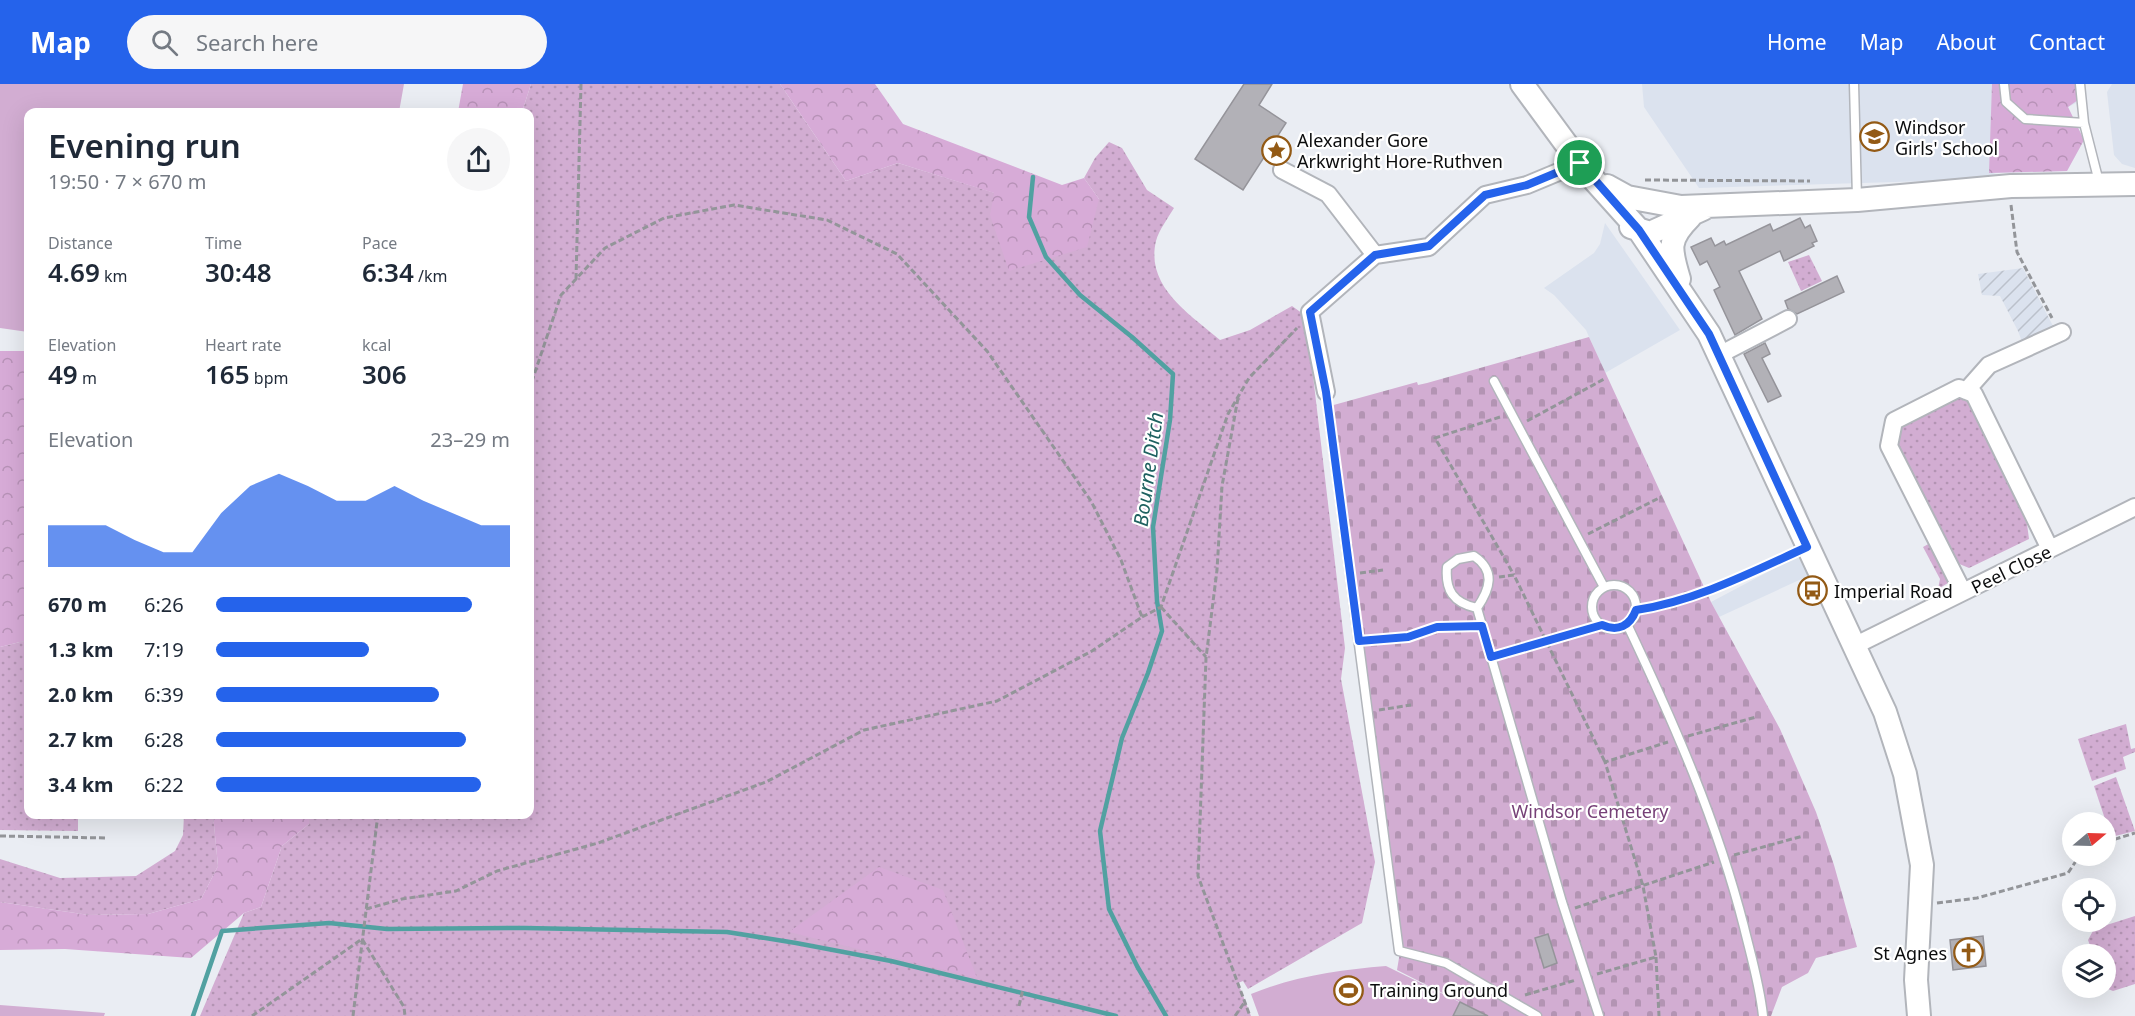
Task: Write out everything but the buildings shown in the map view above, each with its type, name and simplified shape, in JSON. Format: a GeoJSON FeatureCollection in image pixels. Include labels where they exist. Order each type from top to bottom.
{"type":"FeatureCollection","features":[{"type":"Feature","properties":{"kind":"main road"},"geometry":{"type":"LineString","coordinates":[[1522,84],[1583,167],[1592,191],[1627,222],[1665,269],[1709,334],[1885,712],[1905,774],[1922,865],[1916,980],[1918,1016]]}},
{"type":"Feature","properties":{"kind":"main road"},"geometry":{"type":"LineString","coordinates":[[1583,167],[1627,197],[1694,209],[1857,200],[2011,186],[2135,184]]}},
{"type":"Feature","properties":{"kind":"main road"},"geometry":{"type":"LineString","coordinates":[[1627,222],[1650,233],[1694,209]]}},
{"type":"Feature","properties":{"kind":"main road"},"geometry":{"type":"LineString","coordinates":[[1686,302],[1671,253],[1672,240],[1694,209]]}},
{"type":"Feature","properties":{"kind":"street"},"geometry":{"type":"LineString","coordinates":[[1326,392],[1310,312],[1375,255],[1429,246],[1485,195],[1527,185],[1583,167]]}},
{"type":"Feature","properties":{"kind":"street"},"geometry":{"type":"LineString","coordinates":[[1282,170],[1328,194],[1375,255]]}},
{"type":"Feature","properties":{"kind":"street"},"geometry":{"type":"LineString","coordinates":[[1719,354],[1788,319]]}},
{"type":"Feature","properties":{"kind":"street"},"geometry":{"type":"LineString","coordinates":[[1966,391],[1989,365],[2061,333]]}},
{"type":"Feature","properties":{"kind":"street"},"geometry":{"type":"LineString","coordinates":[[1963,592],[1889,446],[1894,421],[1959,388],[1974,394],[2050,549]]}},
{"type":"Feature","properties":{"kind":"street","name":"Peel Close"},"geometry":{"type":"LineString","coordinates":[[1854,646],[2135,507]]}},
{"type":"Feature","properties":{"kind":"lane"},"geometry":{"type":"LineString","coordinates":[[1854,84],[1857,200]]}},
{"type":"Feature","properties":{"kind":"lane"},"geometry":{"type":"LineString","coordinates":[[2004,84],[2006,102],[2025,120],[2084,123]]}},
{"type":"Feature","properties":{"kind":"lane"},"geometry":{"type":"LineString","coordinates":[[2080,84],[2084,123],[2100,185]]}},
{"type":"Feature","properties":{"kind":"lane"},"geometry":{"type":"LineString","coordinates":[[1494,381],[1604,587]]}},
{"type":"Feature","properties":{"kind":"lane"},"geometry":{"type":"LineString","coordinates":[[1326,392],[1399,951],[1446,963],[1537,1016]]}},
{"type":"Feature","properties":{"kind":"lane"},"geometry":{"type":"LineString","coordinates":[[1474,556],[1485,564],[1490,578],[1488,592],[1476,608],[1463,605],[1451,595],[1446,582],[1448,567],[1458,559],[1474,556]]}},
{"type":"Feature","properties":{"kind":"lane"},"geometry":{"type":"LineString","coordinates":[[1615,585],[1627,589],[1635,599],[1636,610],[1627,624],[1615,628],[1602,625],[1593,611],[1593,601],[1604,587],[1615,585]]}},
{"type":"Feature","properties":{"kind":"lane"},"geometry":{"type":"LineString","coordinates":[[1476,608],[1565,912],[1599,1016]]}},
{"type":"Feature","properties":{"kind":"lane"},"geometry":{"type":"LineString","coordinates":[[1627,624],[1705,798],[1761,993],[1763,1016]]}},
{"type":"Feature","properties":{"kind":"path"},"geometry":{"type":"LineString","coordinates":[[576,279],[581,84]]}},
{"type":"Feature","properties":{"kind":"path"},"geometry":{"type":"LineString","coordinates":[[2011,203],[2017,252],[2061,333]]}},
{"type":"Feature","properties":{"kind":"path"},"geometry":{"type":"LineString","coordinates":[[534,375],[561,294],[605,248],[664,218],[734,205],[827,220],[897,254],[987,351],[1091,501],[1121,560],[1142,617]]}},
{"type":"Feature","properties":{"kind":"path"},"geometry":{"type":"LineString","coordinates":[[366,909],[402,899],[456,891],[497,871],[598,843],[766,782],[864,730],[997,701],[1092,651],[1161,607],[1228,414],[1249,378],[1310,312]]}},
{"type":"Feature","properties":{"kind":"path"},"geometry":{"type":"LineString","coordinates":[[1518,426],[1606,378]]}},
{"type":"Feature","properties":{"kind":"path"},"geometry":{"type":"LineString","coordinates":[[1238,398],[1222,486],[1217,570],[1206,658],[1198,876],[1250,1016]]}},
{"type":"Feature","properties":{"kind":"path"},"geometry":{"type":"LineString","coordinates":[[1511,413],[1435,438],[1514,575],[1605,762],[1643,886],[1656,957],[1659,1016]]}},
{"type":"Feature","properties":{"kind":"path"},"geometry":{"type":"LineString","coordinates":[[1578,539],[1661,497]]}},
{"type":"Feature","properties":{"kind":"path"},"geometry":{"type":"LineString","coordinates":[[1636,610],[1655,607],[1726,584],[1807,547]]}},
{"type":"Feature","properties":{"kind":"path"},"geometry":{"type":"LineString","coordinates":[[1349,574],[1383,570]]}},
{"type":"Feature","properties":{"kind":"path"},"geometry":{"type":"LineString","coordinates":[[1490,578],[1514,575]]}},
{"type":"Feature","properties":{"kind":"path"},"geometry":{"type":"LineString","coordinates":[[1161,607],[1206,658]]}},
{"type":"Feature","properties":{"kind":"path"},"geometry":{"type":"LineString","coordinates":[[1491,657],[1602,625]]}},
{"type":"Feature","properties":{"kind":"path"},"geometry":{"type":"LineString","coordinates":[[1359,641],[1408,637],[1437,627],[1482,626]]}},
{"type":"Feature","properties":{"kind":"path"},"geometry":{"type":"LineString","coordinates":[[1368,712],[1411,705]]}},
{"type":"Feature","properties":{"kind":"path"},"geometry":{"type":"LineString","coordinates":[[1605,762],[1756,717]]}},
{"type":"Feature","properties":{"kind":"path"},"geometry":{"type":"LineString","coordinates":[[353,1016],[377,819]]}},
{"type":"Feature","properties":{"kind":"path"},"geometry":{"type":"LineString","coordinates":[[2116,839],[2135,833]]}},
{"type":"Feature","properties":{"kind":"path"},"geometry":{"type":"LineString","coordinates":[[0,836],[107,838]]}},
{"type":"Feature","properties":{"kind":"path"},"geometry":{"type":"LineString","coordinates":[[1565,912],[1724,858],[1803,836]]}},
{"type":"Feature","properties":{"kind":"path"},"geometry":{"type":"LineString","coordinates":[[1920,906],[1977,898],[2068,873],[2072,866]]}},
{"type":"Feature","properties":{"kind":"path"},"geometry":{"type":"LineString","coordinates":[[252,1016],[362,939]]}},
{"type":"Feature","properties":{"kind":"path"},"geometry":{"type":"LineString","coordinates":[[362,939],[381,974],[404,1007],[405,1016]]}},
{"type":"Feature","properties":{"kind":"path"},"geometry":{"type":"LineString","coordinates":[[1508,999],[1656,957]]}},
{"type":"Feature","properties":{"kind":"path"},"geometry":{"type":"LineString","coordinates":[[1019,1006],[1023,989]]}},
{"type":"Feature","properties":{"kind":"path"},"geometry":{"type":"LineString","coordinates":[[1235,1016],[1244,1003]]}},
{"type":"Feature","properties":{"kind":"shaded area","name":"Windsor Girls' School"},"geometry":{"type":"Polygon","coordinates":[[[1642,84],[2078,84],[2076,103],[2068,107],[2084,140],[2067,171],[1993,173],[1999,175],[1928,181],[1699,188],[1644,107],[1642,84]]]}},
{"type":"Feature","properties":{"kind":"shaded area"},"geometry":{"type":"Polygon","coordinates":[[[2112,84],[2135,84],[2135,168],[2122,164],[2114,155],[2107,92],[2112,84]]]}},
{"type":"Feature","properties":{"kind":"shaded area"},"geometry":{"type":"Polygon","coordinates":[[[1605,223],[1680,330],[1605,373],[1586,330],[1554,295],[1544,288],[1594,253],[1600,244],[1605,223]]]}},
{"type":"Feature","properties":{"kind":"shaded area"},"geometry":{"type":"Polygon","coordinates":[[[2023,268],[2053,326],[2019,344],[2021,339],[2018,331],[2000,296],[1982,295],[1978,274],[2023,268]]]}},
{"type":"Feature","properties":{"kind":"shaded area"},"geometry":{"type":"Polygon","coordinates":[[[1798,556],[1808,576],[1719,617],[1711,602],[1798,556]]]}},
{"type":"Feature","properties":{"kind":"green space"},"geometry":{"type":"Polygon","coordinates":[[[0,84],[404,84],[400,108],[24,108],[24,331],[0,328],[0,84]]]}},
{"type":"Feature","properties":{"kind":"green space"},"geometry":{"type":"Polygon","coordinates":[[[463,84],[531,84],[523,108],[459,108],[463,84]]]}},
{"type":"Feature","properties":{"kind":"green space"},"geometry":{"type":"Polygon","coordinates":[[[531,84],[780,84],[846,181],[898,163],[995,193],[1099,199],[1084,178],[1095,158],[1109,142],[1122,148],[1147,190],[1174,208],[1157,237],[1154,257],[1157,272],[1164,286],[1184,310],[1220,340],[1250,330],[1292,306],[1306,316],[1345,648],[1341,679],[1375,862],[1362,923],[1248,989],[1243,981],[1238,983],[1251,1016],[200,1016],[244,913],[261,907],[282,846],[309,824],[309,819],[534,819],[534,108],[523,108],[531,84]]]}},
{"type":"Feature","properties":{"kind":"green space"},"geometry":{"type":"Polygon","coordinates":[[[780,84],[875,84],[903,124],[1062,185],[1084,178],[1099,199],[1087,247],[1009,271],[990,215],[994,193],[898,163],[846,181],[780,84]]]}},
{"type":"Feature","properties":{"kind":"green space"},"geometry":{"type":"Polygon","coordinates":[[[1992,84],[2078,84],[2078,100],[2068,107],[2084,140],[2067,171],[1989,173],[1992,84]]]}},
{"type":"Feature","properties":{"kind":"green space"},"geometry":{"type":"Polygon","coordinates":[[[1809,255],[1822,281],[1801,291],[1788,262],[1809,255]]]}},
{"type":"Feature","properties":{"kind":"green space","name":"Windsor Cemetery"},"geometry":{"type":"Polygon","coordinates":[[[1589,337],[1711,602],[1780,729],[1816,812],[1834,865],[1857,947],[1816,958],[1808,973],[1782,987],[1771,1016],[1488,1016],[1397,970],[1400,952],[1330,406],[1417,382],[1418,385],[1427,383],[1589,337]]]}},
{"type":"Feature","properties":{"kind":"green space"},"geometry":{"type":"Polygon","coordinates":[[[0,351],[24,351],[24,641],[0,647],[0,351]]]}},
{"type":"Feature","properties":{"kind":"green space"},"geometry":{"type":"Polygon","coordinates":[[[1960,396],[1968,400],[2027,524],[2029,539],[1969,568],[1957,563],[1896,442],[1900,424],[1960,396]]]}},
{"type":"Feature","properties":{"kind":"green space"},"geometry":{"type":"Polygon","coordinates":[[[1932,542],[1948,575],[1948,583],[1938,589],[1940,579],[1923,547],[1932,542]]]}},
{"type":"Feature","properties":{"kind":"green space"},"geometry":{"type":"Polygon","coordinates":[[[24,641],[24,819],[78,819],[78,831],[0,830],[0,647],[24,641]]]}},
{"type":"Feature","properties":{"kind":"green space"},"geometry":{"type":"Polygon","coordinates":[[[2126,724],[2131,749],[2135,748],[2135,752],[2123,757],[2126,769],[2092,781],[2078,739],[2126,724]]]}},
{"type":"Feature","properties":{"kind":"green space"},"geometry":{"type":"Polygon","coordinates":[[[2116,777],[2135,831],[2116,836],[2116,812],[2103,812],[2094,786],[2116,777]]]}},
{"type":"Feature","properties":{"kind":"green space"},"geometry":{"type":"Polygon","coordinates":[[[184,819],[213,819],[218,866],[201,899],[148,914],[89,915],[0,902],[0,859],[60,878],[136,876],[175,851],[183,835],[184,819]]]}},
{"type":"Feature","properties":{"kind":"green space"},"geometry":{"type":"Polygon","coordinates":[[[213,819],[309,819],[309,824],[282,846],[261,907],[244,913],[191,958],[65,949],[0,950],[0,902],[89,915],[148,914],[201,899],[218,866],[213,819]]]}},
{"type":"Feature","properties":{"kind":"green space"},"geometry":{"type":"Polygon","coordinates":[[[879,867],[943,890],[977,978],[789,932],[879,867]]]}},
{"type":"Feature","properties":{"kind":"green space"},"geometry":{"type":"Polygon","coordinates":[[[2135,916],[2135,984],[2116,990],[2116,944],[2089,944],[2088,940],[2092,932],[2116,932],[2116,922],[2135,916]]]}},
{"type":"Feature","properties":{"kind":"green space","name":"Training Ground"},"geometry":{"type":"Polygon","coordinates":[[[1386,966],[1488,1016],[1259,1016],[1251,994],[1317,975],[1386,966]]]}},
{"type":"Feature","properties":{"kind":"green space"},"geometry":{"type":"Polygon","coordinates":[[[0,1005],[105,1013],[104,1016],[0,1016],[0,1005]]]}},
{"type":"Feature","properties":{"kind":"waterway","name":"Bourne Ditch"},"geometry":{"type":"LineString","coordinates":[[1033,177],[1029,217],[1046,257],[1080,295],[1173,374],[1170,420],[1153,527],[1157,601],[1162,631],[1122,738],[1100,831],[1109,909],[1137,966],[1166,1016]]}},
{"type":"Feature","properties":{"kind":"waterway"},"geometry":{"type":"LineString","coordinates":[[193,1016],[222,931],[329,923],[387,929],[525,928],[727,932],[891,961],[1116,1016]]}},
{"type":"Feature","properties":{"kind":"place","name":"Windsor Girls' School"},"geometry":{"type":"Point","coordinates":[1874,137]}},
{"type":"Feature","properties":{"kind":"place","name":"Alexander Gore Arkwright Hore-Ruthven"},"geometry":{"type":"Point","coordinates":[1276,150]}},
{"type":"Feature","properties":{"kind":"place","name":"Imperial Road"},"geometry":{"type":"Point","coordinates":[1813,591]}},
{"type":"Feature","properties":{"kind":"place","name":"St Agnes"},"geometry":{"type":"Point","coordinates":[1968,953]}},
{"type":"Feature","properties":{"kind":"place","name":"Training Ground"},"geometry":{"type":"Point","coordinates":[1349,990]}},
{"type":"Feature","properties":{"kind":"route"},"geometry":{"type":"LineString","coordinates":[[1580,163],[1639,230],[1709,334],[1741,399],[1807,547],[1726,584],[1655,607],[1636,610],[1634,617],[1623,627],[1609,628],[1602,625],[1491,657],[1482,626],[1437,627],[1408,637],[1359,641],[1334,472],[1326,392],[1310,312],[1375,255],[1429,246],[1485,195],[1527,185],[1580,163]]}}]}
